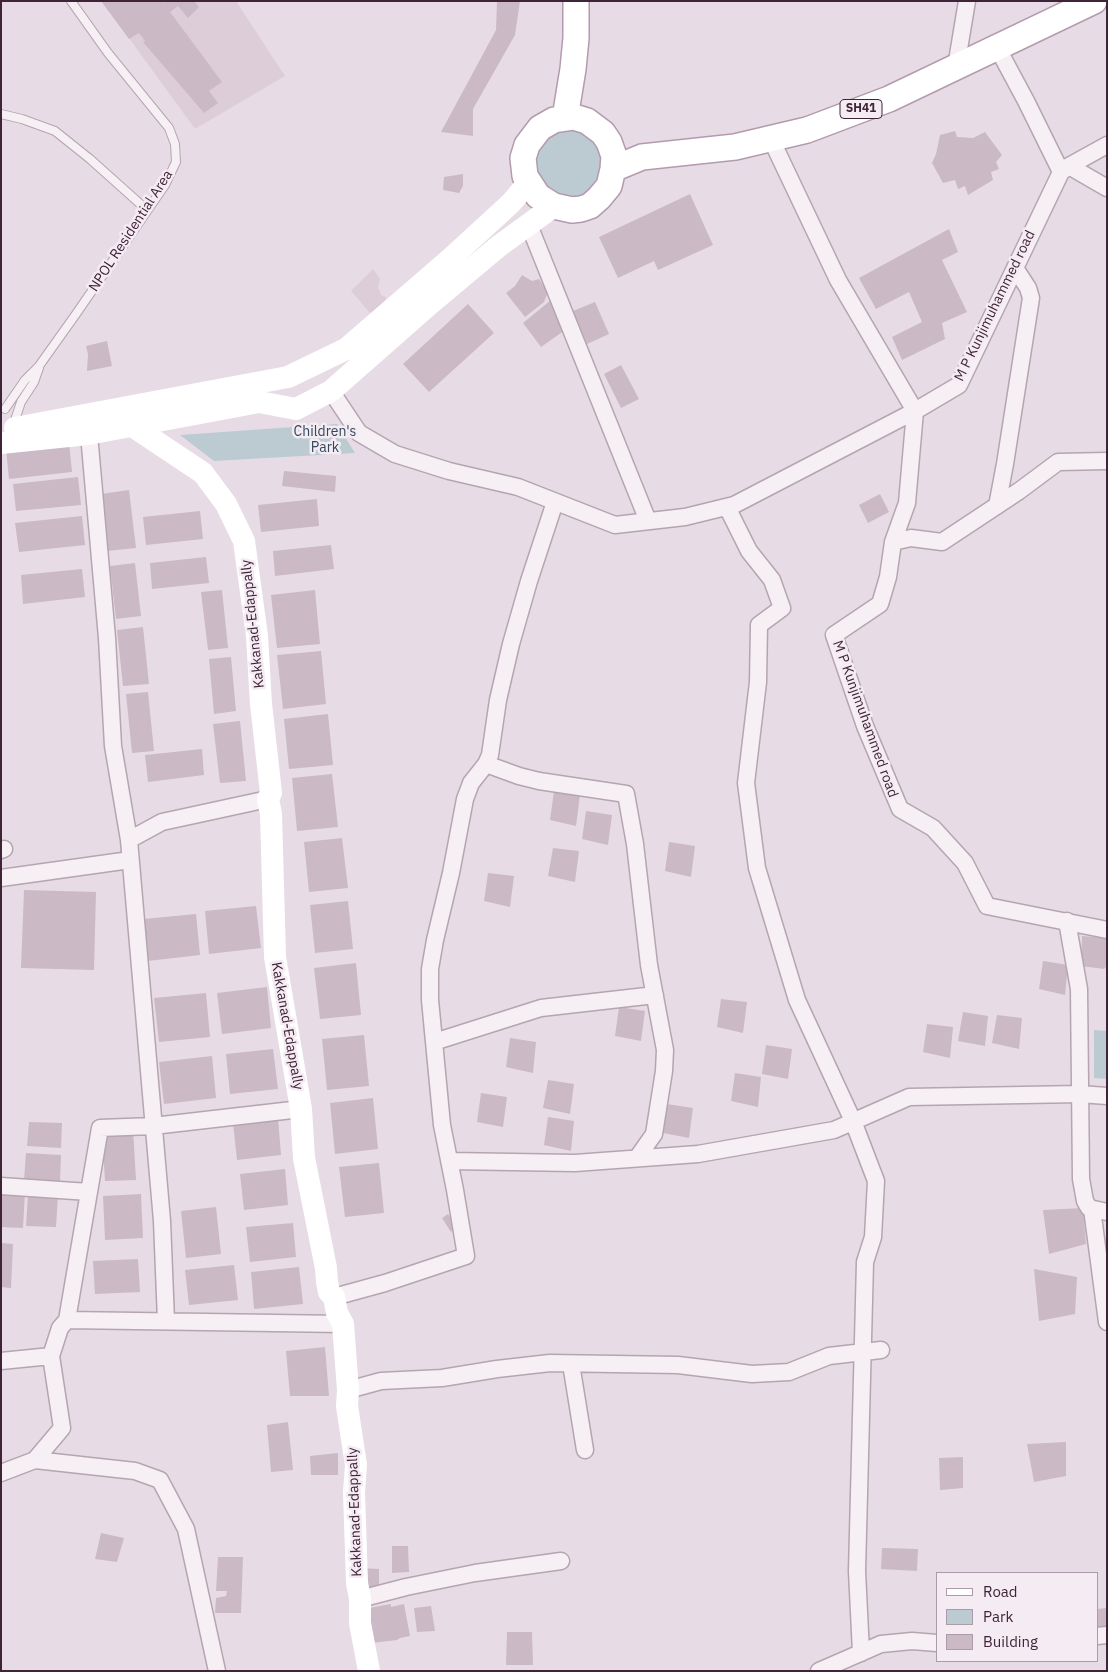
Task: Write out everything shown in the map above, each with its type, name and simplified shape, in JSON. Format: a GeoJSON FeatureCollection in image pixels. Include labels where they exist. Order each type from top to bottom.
{"type":"FeatureCollection","features":[{"type":"Feature","properties":{"kind":"main road"},"geometry":{"type":"LineString","coordinates":[[565,118],[576,38],[576,1]]}},
{"type":"Feature","properties":{"kind":"main road","name":"SH41"},"geometry":{"type":"LineString","coordinates":[[613,169],[642,157],[703,152],[735,147],[807,130],[889,99],[1094,1]]}},
{"type":"Feature","properties":{"kind":"main road"},"geometry":{"type":"LineString","coordinates":[[574,117],[587,122],[603,133],[609,142],[614,156],[610,186],[590,206],[581,210],[554,206],[538,196],[525,176],[523,158],[527,145],[540,128],[554,120],[565,118],[574,117]]}},
{"type":"Feature","properties":{"kind":"street"},"geometry":{"type":"LineString","coordinates":[[956,67],[967,1]]}},
{"type":"Feature","properties":{"kind":"street"},"geometry":{"type":"LineString","coordinates":[[997,47],[1065,169],[1107,188]]}},
{"type":"Feature","properties":{"kind":"street"},"geometry":{"type":"LineString","coordinates":[[331,391],[359,433],[395,454],[449,471],[518,487],[615,525],[685,517],[734,505],[915,411],[838,280],[771,139]]}},
{"type":"Feature","properties":{"kind":"street"},"geometry":{"type":"LineString","coordinates":[[1065,169],[1107,145]]}},
{"type":"Feature","properties":{"kind":"street","name":"M P Kunjimuhammed road"},"geometry":{"type":"LineString","coordinates":[[1065,169],[958,385],[915,411],[907,503],[893,542],[888,577],[880,604],[834,635],[865,726],[900,809],[933,828],[965,863],[987,906],[1107,930]]}},
{"type":"Feature","properties":{"kind":"street"},"geometry":{"type":"LineString","coordinates":[[88,424],[288,377],[346,349],[450,260],[511,203],[528,183]]}},
{"type":"Feature","properties":{"kind":"street"},"geometry":{"type":"LineString","coordinates":[[6,428],[88,424],[131,425],[259,402],[296,409],[331,391],[499,246],[554,206]]}},
{"type":"Feature","properties":{"kind":"street"},"geometry":{"type":"LineString","coordinates":[[529,225],[648,521]]}},
{"type":"Feature","properties":{"kind":"street"},"geometry":{"type":"LineString","coordinates":[[997,506],[1031,298],[1028,288],[1015,268]]}},
{"type":"Feature","properties":{"kind":"street"},"geometry":{"type":"LineString","coordinates":[[88,424],[102,576],[113,746],[129,840],[162,1222],[166,1321]]}},
{"type":"Feature","properties":{"kind":"street","name":"Kakkanad-Edappally"},"geometry":{"type":"LineString","coordinates":[[131,425],[203,474],[226,504],[244,541],[257,636],[261,704],[271,792],[268,799],[275,957],[302,1109],[304,1158],[329,1292],[334,1297],[337,1312],[343,1324],[348,1390],[347,1406],[356,1465],[354,1492],[357,1583],[360,1599],[360,1623],[369,1671]]}},
{"type":"Feature","properties":{"kind":"street"},"geometry":{"type":"LineString","coordinates":[[893,542],[911,538],[942,542],[997,506],[1058,462],[1107,461]]}},
{"type":"Feature","properties":{"kind":"street"},"geometry":{"type":"LineString","coordinates":[[334,1297],[385,1284],[466,1256],[442,1125],[430,1000],[430,977],[435,940],[451,873],[465,799],[471,783],[486,764],[490,755],[498,700],[511,644],[554,502]]}},
{"type":"Feature","properties":{"kind":"street"},"geometry":{"type":"LineString","coordinates":[[727,507],[749,551],[772,580],[782,608],[759,625],[758,682],[746,783],[757,868],[797,1000],[853,1121],[876,1181],[873,1237],[865,1262],[858,1570],[860,1653]]}},
{"type":"Feature","properties":{"kind":"street"},"geometry":{"type":"LineString","coordinates":[[486,764],[539,781],[626,794],[635,844],[649,965],[666,1050],[654,1134],[637,1158]]}},
{"type":"Feature","properties":{"kind":"street"},"geometry":{"type":"LineString","coordinates":[[129,840],[162,822],[268,799]]}},
{"type":"Feature","properties":{"kind":"street"},"geometry":{"type":"LineString","coordinates":[[1,878],[130,860]]}},
{"type":"Feature","properties":{"kind":"street"},"geometry":{"type":"LineString","coordinates":[[1067,921],[1079,989],[1081,1179],[1085,1201],[1099,1211],[1107,1322]]}},
{"type":"Feature","properties":{"kind":"street"},"geometry":{"type":"LineString","coordinates":[[434,1042],[541,1008],[655,995]]}},
{"type":"Feature","properties":{"kind":"street"},"geometry":{"type":"LineString","coordinates":[[450,1161],[575,1163],[708,1152],[834,1130],[909,1097],[1080,1094],[1107,1096]]}},
{"type":"Feature","properties":{"kind":"street"},"geometry":{"type":"LineString","coordinates":[[35,1460],[62,1428],[51,1356],[60,1328],[67,1320],[100,1128],[153,1126],[302,1109]]}},
{"type":"Feature","properties":{"kind":"street"},"geometry":{"type":"LineString","coordinates":[[1,1186],[89,1192]]}},
{"type":"Feature","properties":{"kind":"street"},"geometry":{"type":"LineString","coordinates":[[67,1320],[343,1324]]}},
{"type":"Feature","properties":{"kind":"street"},"geometry":{"type":"LineString","coordinates":[[348,1390],[381,1380],[442,1378],[550,1363],[678,1365],[752,1374],[788,1372],[829,1356],[881,1350]]}},
{"type":"Feature","properties":{"kind":"street"},"geometry":{"type":"LineString","coordinates":[[1,1361],[51,1356]]}},
{"type":"Feature","properties":{"kind":"street"},"geometry":{"type":"LineString","coordinates":[[571,1364],[585,1450]]}},
{"type":"Feature","properties":{"kind":"street"},"geometry":{"type":"LineString","coordinates":[[1,1472],[35,1460],[135,1471],[160,1480],[186,1529],[217,1671]]}},
{"type":"Feature","properties":{"kind":"street"},"geometry":{"type":"LineString","coordinates":[[360,1599],[406,1587],[476,1573],[561,1561]]}},
{"type":"Feature","properties":{"kind":"street"},"geometry":{"type":"LineString","coordinates":[[819,1671],[880,1644],[912,1641],[936,1643]]}},
{"type":"Feature","properties":{"kind":"lane","name":"NPOL Residential Area"},"geometry":{"type":"LineString","coordinates":[[6,428],[25,380],[39,366],[147,210],[176,162],[175,144],[169,128],[108,53],[71,1]]}},
{"type":"Feature","properties":{"kind":"lane"},"geometry":{"type":"LineString","coordinates":[[1,114],[22,119],[55,131],[90,159],[147,210]]}},
{"type":"Feature","properties":{"kind":"lane"},"geometry":{"type":"LineString","coordinates":[[6,428],[34,382],[39,366]]}},
{"type":"Feature","properties":{"kind":"shaded area"},"geometry":{"type":"Polygon","coordinates":[[[102,1],[236,1],[285,76],[195,129],[102,1]]]}},
{"type":"Feature","properties":{"kind":"shaded area"},"geometry":{"type":"Polygon","coordinates":[[[373,269],[380,279],[378,287],[381,295],[386,297],[385,305],[370,313],[351,291],[373,269]]]}},
{"type":"Feature","properties":{"kind":"green space"},"geometry":{"type":"Polygon","coordinates":[[[566,129],[578,130],[588,134],[602,151],[600,183],[583,197],[573,199],[551,193],[537,174],[535,162],[538,150],[545,140],[555,133],[566,129]]]}},
{"type":"Feature","properties":{"kind":"green space","name":"Children's Park"},"geometry":{"type":"Polygon","coordinates":[[[337,424],[355,453],[214,461],[180,435],[337,424]]]}},
{"type":"Feature","properties":{"kind":"green space"},"geometry":{"type":"Polygon","coordinates":[[[1094,1030],[1107,1031],[1107,1079],[1094,1078],[1094,1030]]]}},
{"type":"Feature","properties":{"kind":"building"},"geometry":{"type":"Polygon","coordinates":[[[101,1],[162,1],[163,3],[166,1],[194,1],[199,7],[188,18],[178,6],[170,12],[222,82],[209,91],[218,103],[204,113],[143,42],[145,41],[139,33],[129,39],[101,1]]]}},
{"type":"Feature","properties":{"kind":"building"},"geometry":{"type":"Polygon","coordinates":[[[497,1],[520,1],[515,35],[473,109],[473,136],[441,132],[496,30],[497,1]]]}},
{"type":"Feature","properties":{"kind":"building"},"geometry":{"type":"Polygon","coordinates":[[[955,131],[957,137],[973,138],[985,132],[1002,155],[996,162],[999,169],[991,172],[993,180],[968,195],[965,186],[958,189],[955,180],[943,183],[932,163],[940,135],[955,131]]]}},
{"type":"Feature","properties":{"kind":"building"},"geometry":{"type":"Polygon","coordinates":[[[463,174],[463,186],[459,193],[443,190],[444,177],[463,174]]]}},
{"type":"Feature","properties":{"kind":"building"},"geometry":{"type":"Polygon","coordinates":[[[690,194],[713,245],[658,270],[654,261],[618,278],[599,237],[690,194]]]}},
{"type":"Feature","properties":{"kind":"building"},"geometry":{"type":"Polygon","coordinates":[[[949,229],[958,252],[942,260],[967,312],[942,323],[945,339],[902,360],[892,337],[922,322],[909,292],[876,309],[859,278],[949,229]]]}},
{"type":"Feature","properties":{"kind":"building"},"geometry":{"type":"Polygon","coordinates":[[[522,275],[532,281],[539,279],[548,292],[544,302],[525,317],[506,293],[515,286],[522,275]]]}},
{"type":"Feature","properties":{"kind":"building"},"geometry":{"type":"Polygon","coordinates":[[[551,300],[565,330],[541,347],[523,323],[551,300]]]}},
{"type":"Feature","properties":{"kind":"building"},"geometry":{"type":"Polygon","coordinates":[[[595,302],[609,334],[587,344],[573,311],[595,302]]]}},
{"type":"Feature","properties":{"kind":"building"},"geometry":{"type":"Polygon","coordinates":[[[468,304],[494,333],[429,392],[403,364],[468,304]]]}},
{"type":"Feature","properties":{"kind":"building"},"geometry":{"type":"Polygon","coordinates":[[[107,341],[112,366],[87,371],[88,354],[86,346],[107,341]]]}},
{"type":"Feature","properties":{"kind":"building"},"geometry":{"type":"Polygon","coordinates":[[[621,365],[639,399],[621,408],[604,374],[621,365]]]}},
{"type":"Feature","properties":{"kind":"building"},"geometry":{"type":"Polygon","coordinates":[[[69,442],[72,472],[9,479],[6,449],[69,442]]]}},
{"type":"Feature","properties":{"kind":"building"},"geometry":{"type":"Polygon","coordinates":[[[284,471],[336,476],[335,492],[282,486],[284,471]]]}},
{"type":"Feature","properties":{"kind":"building"},"geometry":{"type":"Polygon","coordinates":[[[78,477],[81,505],[16,511],[13,484],[78,477]]]}},
{"type":"Feature","properties":{"kind":"building"},"geometry":{"type":"Polygon","coordinates":[[[129,490],[136,548],[107,551],[101,494],[129,490]]]}},
{"type":"Feature","properties":{"kind":"building"},"geometry":{"type":"Polygon","coordinates":[[[880,494],[889,512],[868,523],[859,505],[880,494]]]}},
{"type":"Feature","properties":{"kind":"building"},"geometry":{"type":"Polygon","coordinates":[[[317,499],[319,526],[261,532],[258,505],[317,499]]]}},
{"type":"Feature","properties":{"kind":"building"},"geometry":{"type":"Polygon","coordinates":[[[200,511],[203,539],[146,545],[143,517],[200,511]]]}},
{"type":"Feature","properties":{"kind":"building"},"geometry":{"type":"Polygon","coordinates":[[[82,516],[85,545],[19,552],[15,523],[82,516]]]}},
{"type":"Feature","properties":{"kind":"building"},"geometry":{"type":"Polygon","coordinates":[[[331,545],[334,569],[275,576],[273,551],[331,545]]]}},
{"type":"Feature","properties":{"kind":"building"},"geometry":{"type":"Polygon","coordinates":[[[206,557],[209,583],[152,589],[150,563],[206,557]]]}},
{"type":"Feature","properties":{"kind":"building"},"geometry":{"type":"Polygon","coordinates":[[[135,563],[141,616],[116,619],[110,566],[135,563]]]}},
{"type":"Feature","properties":{"kind":"building"},"geometry":{"type":"Polygon","coordinates":[[[82,569],[85,597],[23,604],[21,575],[82,569]]]}},
{"type":"Feature","properties":{"kind":"building"},"geometry":{"type":"Polygon","coordinates":[[[222,590],[228,648],[208,650],[201,592],[222,590]]]}},
{"type":"Feature","properties":{"kind":"building"},"geometry":{"type":"Polygon","coordinates":[[[315,590],[320,644],[277,648],[271,595],[315,590]]]}},
{"type":"Feature","properties":{"kind":"building"},"geometry":{"type":"Polygon","coordinates":[[[143,627],[149,684],[123,686],[117,630],[143,627]]]}},
{"type":"Feature","properties":{"kind":"building"},"geometry":{"type":"Polygon","coordinates":[[[321,651],[326,704],[283,709],[277,655],[321,651]]]}},
{"type":"Feature","properties":{"kind":"building"},"geometry":{"type":"Polygon","coordinates":[[[231,657],[236,711],[214,714],[209,659],[231,657]]]}},
{"type":"Feature","properties":{"kind":"building"},"geometry":{"type":"Polygon","coordinates":[[[148,692],[154,751],[132,753],[126,694],[148,692]]]}},
{"type":"Feature","properties":{"kind":"building"},"geometry":{"type":"Polygon","coordinates":[[[328,714],[333,765],[289,769],[284,719],[328,714]]]}},
{"type":"Feature","properties":{"kind":"building"},"geometry":{"type":"Polygon","coordinates":[[[240,721],[246,781],[220,783],[213,724],[240,721]]]}},
{"type":"Feature","properties":{"kind":"building"},"geometry":{"type":"Polygon","coordinates":[[[202,749],[204,775],[148,782],[145,755],[202,749]]]}},
{"type":"Feature","properties":{"kind":"building"},"geometry":{"type":"Polygon","coordinates":[[[332,774],[338,827],[297,831],[292,778],[332,774]]]}},
{"type":"Feature","properties":{"kind":"building"},"geometry":{"type":"Polygon","coordinates":[[[554,791],[580,795],[576,826],[550,820],[554,791]]]}},
{"type":"Feature","properties":{"kind":"building"},"geometry":{"type":"Polygon","coordinates":[[[586,811],[612,815],[608,845],[582,839],[586,811]]]}},
{"type":"Feature","properties":{"kind":"building"},"geometry":{"type":"Polygon","coordinates":[[[342,838],[348,888],[309,892],[304,842],[342,838]]]}},
{"type":"Feature","properties":{"kind":"building"},"geometry":{"type":"Polygon","coordinates":[[[669,842],[695,846],[691,877],[665,871],[669,842]]]}},
{"type":"Feature","properties":{"kind":"building"},"geometry":{"type":"Polygon","coordinates":[[[553,848],[579,851],[575,882],[548,876],[553,848]]]}},
{"type":"Feature","properties":{"kind":"building"},"geometry":{"type":"Polygon","coordinates":[[[488,873],[514,876],[510,907],[484,901],[488,873]]]}},
{"type":"Feature","properties":{"kind":"building"},"geometry":{"type":"Polygon","coordinates":[[[24,890],[96,892],[94,970],[21,968],[24,890]]]}},
{"type":"Feature","properties":{"kind":"building"},"geometry":{"type":"Polygon","coordinates":[[[348,901],[353,949],[315,953],[310,905],[348,901]]]}},
{"type":"Feature","properties":{"kind":"building"},"geometry":{"type":"Polygon","coordinates":[[[256,906],[261,948],[209,954],[205,911],[256,906]]]}},
{"type":"Feature","properties":{"kind":"building"},"geometry":{"type":"Polygon","coordinates":[[[196,914],[200,955],[148,961],[144,919],[196,914]]]}},
{"type":"Feature","properties":{"kind":"building"},"geometry":{"type":"Polygon","coordinates":[[[1082,936],[1107,938],[1107,966],[1104,969],[1081,966],[1082,936]]]}},
{"type":"Feature","properties":{"kind":"building"},"geometry":{"type":"Polygon","coordinates":[[[1043,961],[1068,965],[1065,995],[1039,989],[1043,961]]]}},
{"type":"Feature","properties":{"kind":"building"},"geometry":{"type":"Polygon","coordinates":[[[356,963],[361,1015],[320,1019],[314,968],[356,963]]]}},
{"type":"Feature","properties":{"kind":"building"},"geometry":{"type":"Polygon","coordinates":[[[267,987],[271,1028],[222,1034],[217,993],[267,987]]]}},
{"type":"Feature","properties":{"kind":"building"},"geometry":{"type":"Polygon","coordinates":[[[206,993],[210,1037],[159,1042],[154,998],[206,993]]]}},
{"type":"Feature","properties":{"kind":"building"},"geometry":{"type":"Polygon","coordinates":[[[721,999],[747,1002],[743,1033],[717,1027],[721,999]]]}},
{"type":"Feature","properties":{"kind":"building"},"geometry":{"type":"Polygon","coordinates":[[[619,1007],[645,1011],[641,1041],[615,1036],[619,1007]]]}},
{"type":"Feature","properties":{"kind":"building"},"geometry":{"type":"Polygon","coordinates":[[[963,1012],[988,1016],[985,1046],[958,1041],[963,1012]]]}},
{"type":"Feature","properties":{"kind":"building"},"geometry":{"type":"Polygon","coordinates":[[[997,1015],[1022,1018],[1019,1049],[992,1043],[997,1015]]]}},
{"type":"Feature","properties":{"kind":"building"},"geometry":{"type":"Polygon","coordinates":[[[927,1024],[953,1027],[950,1058],[923,1052],[927,1024]]]}},
{"type":"Feature","properties":{"kind":"building"},"geometry":{"type":"Polygon","coordinates":[[[364,1035],[369,1086],[327,1090],[322,1039],[364,1035]]]}},
{"type":"Feature","properties":{"kind":"building"},"geometry":{"type":"Polygon","coordinates":[[[510,1038],[536,1042],[533,1073],[506,1067],[510,1038]]]}},
{"type":"Feature","properties":{"kind":"building"},"geometry":{"type":"Polygon","coordinates":[[[766,1045],[792,1049],[788,1079],[762,1074],[766,1045]]]}},
{"type":"Feature","properties":{"kind":"building"},"geometry":{"type":"Polygon","coordinates":[[[273,1049],[278,1089],[230,1094],[226,1054],[273,1049]]]}},
{"type":"Feature","properties":{"kind":"building"},"geometry":{"type":"Polygon","coordinates":[[[212,1056],[216,1098],[164,1104],[159,1062],[212,1056]]]}},
{"type":"Feature","properties":{"kind":"building"},"geometry":{"type":"Polygon","coordinates":[[[735,1073],[761,1077],[758,1107],[731,1101],[735,1073]]]}},
{"type":"Feature","properties":{"kind":"building"},"geometry":{"type":"Polygon","coordinates":[[[548,1080],[574,1084],[570,1114],[543,1108],[548,1080]]]}},
{"type":"Feature","properties":{"kind":"building"},"geometry":{"type":"Polygon","coordinates":[[[481,1093],[507,1097],[503,1127],[477,1122],[481,1093]]]}},
{"type":"Feature","properties":{"kind":"building"},"geometry":{"type":"Polygon","coordinates":[[[373,1098],[378,1149],[335,1154],[330,1103],[373,1098]]]}},
{"type":"Feature","properties":{"kind":"building"},"geometry":{"type":"Polygon","coordinates":[[[667,1104],[693,1108],[689,1138],[663,1133],[667,1104]]]}},
{"type":"Feature","properties":{"kind":"building"},"geometry":{"type":"Polygon","coordinates":[[[548,1117],[574,1121],[571,1151],[544,1145],[548,1117]]]}},
{"type":"Feature","properties":{"kind":"building"},"geometry":{"type":"Polygon","coordinates":[[[278,1118],[281,1155],[237,1160],[233,1123],[278,1118]]]}},
{"type":"Feature","properties":{"kind":"building"},"geometry":{"type":"Polygon","coordinates":[[[29,1122],[62,1123],[61,1148],[27,1146],[29,1122]]]}},
{"type":"Feature","properties":{"kind":"building"},"geometry":{"type":"Polygon","coordinates":[[[133,1129],[136,1180],[105,1181],[102,1131],[133,1129]]]}},
{"type":"Feature","properties":{"kind":"building"},"geometry":{"type":"Polygon","coordinates":[[[26,1153],[61,1155],[60,1181],[24,1180],[26,1153]]]}},
{"type":"Feature","properties":{"kind":"building"},"geometry":{"type":"Polygon","coordinates":[[[379,1163],[384,1213],[345,1217],[339,1167],[379,1163]]]}},
{"type":"Feature","properties":{"kind":"building"},"geometry":{"type":"Polygon","coordinates":[[[285,1169],[288,1205],[244,1210],[240,1174],[285,1169]]]}},
{"type":"Feature","properties":{"kind":"building"},"geometry":{"type":"Polygon","coordinates":[[[1,1190],[25,1192],[23,1228],[1,1227],[1,1190]]]}},
{"type":"Feature","properties":{"kind":"building"},"geometry":{"type":"Polygon","coordinates":[[[28,1193],[58,1195],[56,1227],[26,1226],[28,1193]]]}},
{"type":"Feature","properties":{"kind":"building"},"geometry":{"type":"Polygon","coordinates":[[[141,1194],[143,1238],[105,1240],[103,1196],[141,1194]]]}},
{"type":"Feature","properties":{"kind":"building"},"geometry":{"type":"Polygon","coordinates":[[[216,1207],[221,1254],[186,1258],[181,1211],[216,1207]]]}},
{"type":"Feature","properties":{"kind":"building"},"geometry":{"type":"Polygon","coordinates":[[[1083,1208],[1086,1244],[1049,1254],[1043,1210],[1083,1208]]]}},
{"type":"Feature","properties":{"kind":"building"},"geometry":{"type":"Polygon","coordinates":[[[448,1214],[455,1225],[451,1232],[442,1218],[448,1214]]]}},
{"type":"Feature","properties":{"kind":"building"},"geometry":{"type":"Polygon","coordinates":[[[293,1223],[296,1257],[250,1262],[246,1227],[293,1223]]]}},
{"type":"Feature","properties":{"kind":"building"},"geometry":{"type":"Polygon","coordinates":[[[1,1243],[13,1244],[11,1288],[1,1287],[1,1243]]]}},
{"type":"Feature","properties":{"kind":"building"},"geometry":{"type":"Polygon","coordinates":[[[138,1259],[140,1292],[95,1294],[93,1261],[138,1259]]]}},
{"type":"Feature","properties":{"kind":"building"},"geometry":{"type":"Polygon","coordinates":[[[234,1265],[238,1300],[189,1305],[185,1270],[234,1265]]]}},
{"type":"Feature","properties":{"kind":"building"},"geometry":{"type":"Polygon","coordinates":[[[299,1267],[303,1304],[254,1309],[251,1272],[299,1267]]]}},
{"type":"Feature","properties":{"kind":"building"},"geometry":{"type":"Polygon","coordinates":[[[1034,1269],[1077,1277],[1075,1314],[1039,1321],[1034,1269]]]}},
{"type":"Feature","properties":{"kind":"building"},"geometry":{"type":"Polygon","coordinates":[[[325,1347],[329,1396],[290,1396],[286,1351],[325,1347]]]}},
{"type":"Feature","properties":{"kind":"building"},"geometry":{"type":"Polygon","coordinates":[[[288,1422],[293,1470],[271,1472],[267,1425],[288,1422]]]}},
{"type":"Feature","properties":{"kind":"building"},"geometry":{"type":"Polygon","coordinates":[[[1066,1442],[1066,1476],[1034,1482],[1027,1444],[1066,1442]]]}},
{"type":"Feature","properties":{"kind":"building"},"geometry":{"type":"Polygon","coordinates":[[[338,1453],[338,1475],[311,1475],[310,1456],[338,1453]]]}},
{"type":"Feature","properties":{"kind":"building"},"geometry":{"type":"Polygon","coordinates":[[[963,1457],[963,1488],[940,1490],[939,1458],[963,1457]]]}},
{"type":"Feature","properties":{"kind":"building"},"geometry":{"type":"Polygon","coordinates":[[[101,1533],[124,1538],[117,1562],[95,1559],[101,1533]]]}},
{"type":"Feature","properties":{"kind":"building"},"geometry":{"type":"Polygon","coordinates":[[[392,1546],[408,1546],[409,1572],[392,1573],[392,1546]]]}},
{"type":"Feature","properties":{"kind":"building"},"geometry":{"type":"Polygon","coordinates":[[[882,1548],[918,1549],[917,1571],[881,1569],[882,1548]]]}},
{"type":"Feature","properties":{"kind":"building"},"geometry":{"type":"Polygon","coordinates":[[[218,1557],[243,1557],[241,1613],[215,1613],[216,1598],[226,1596],[227,1591],[216,1591],[218,1557]]]}},
{"type":"Feature","properties":{"kind":"building"},"geometry":{"type":"Polygon","coordinates":[[[361,1568],[379,1569],[379,1592],[364,1590],[361,1568]]]}},
{"type":"Feature","properties":{"kind":"building"},"geometry":{"type":"Polygon","coordinates":[[[391,1604],[391,1607],[404,1604],[410,1636],[397,1640],[372,1643],[369,1608],[391,1604]]]}},
{"type":"Feature","properties":{"kind":"building"},"geometry":{"type":"Polygon","coordinates":[[[431,1606],[435,1631],[417,1632],[414,1608],[431,1606]]]}},
{"type":"Feature","properties":{"kind":"building"},"geometry":{"type":"Polygon","coordinates":[[[1107,1608],[1107,1631],[1098,1632],[1098,1609],[1107,1608]]]}},
{"type":"Feature","properties":{"kind":"building"},"geometry":{"type":"Polygon","coordinates":[[[507,1632],[532,1632],[533,1665],[506,1665],[507,1632]]]}}]}
